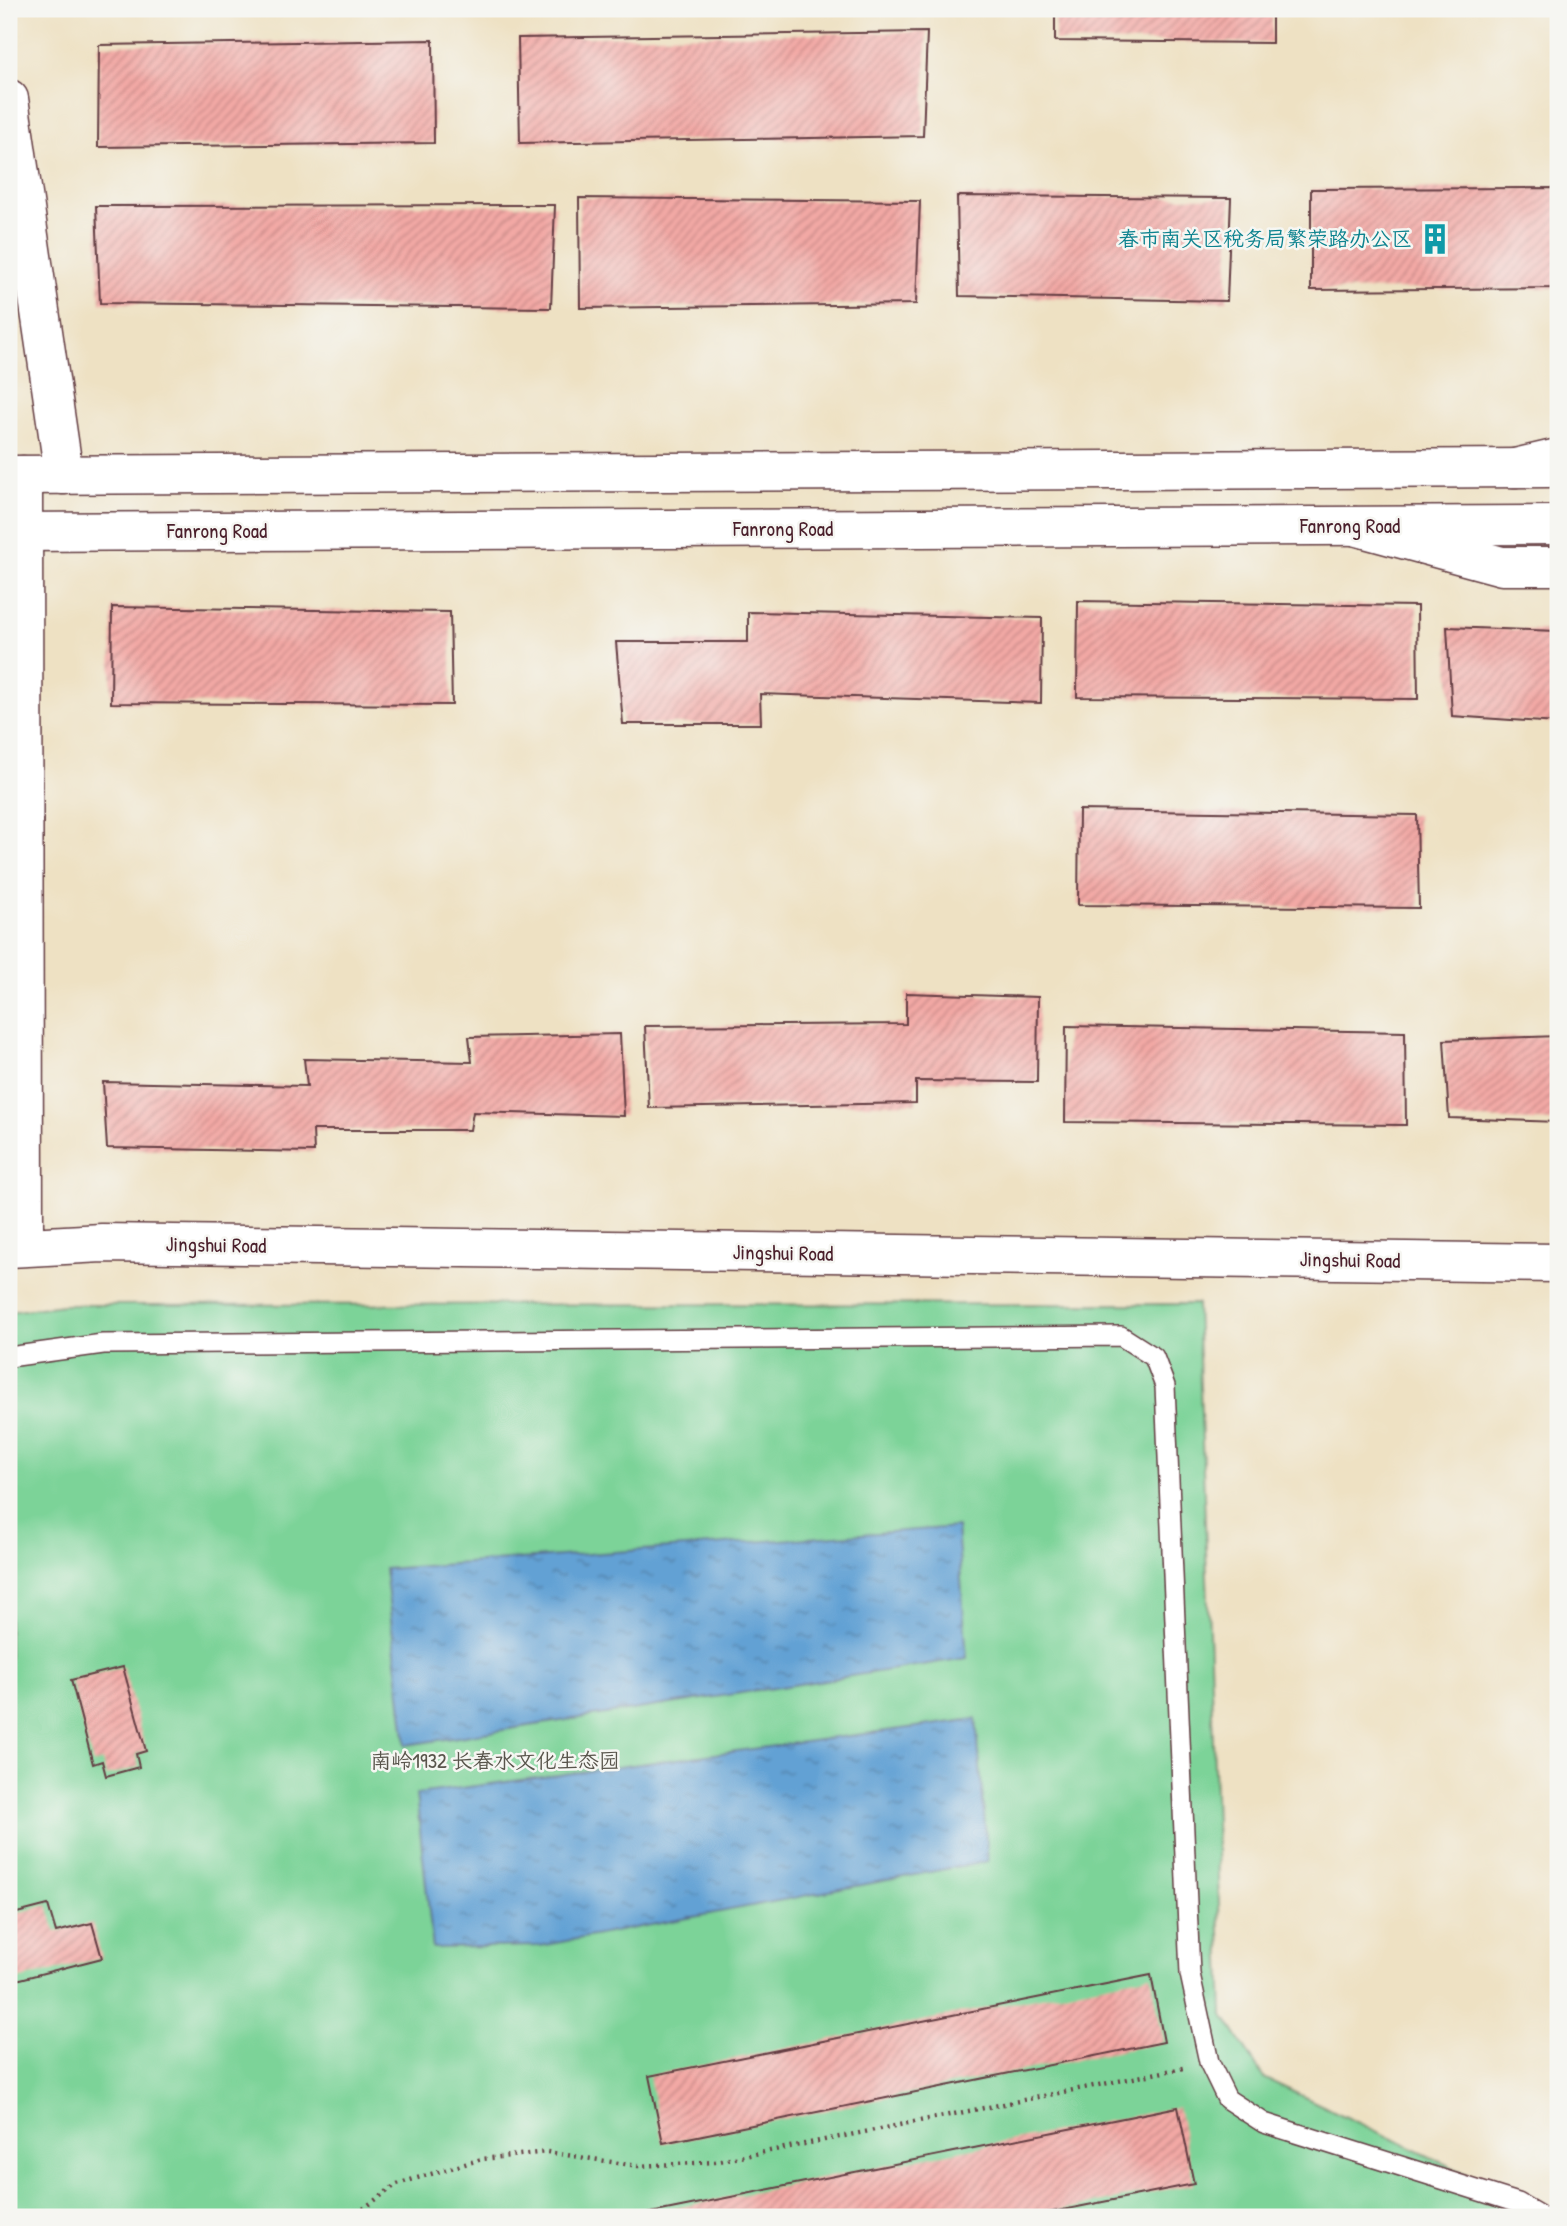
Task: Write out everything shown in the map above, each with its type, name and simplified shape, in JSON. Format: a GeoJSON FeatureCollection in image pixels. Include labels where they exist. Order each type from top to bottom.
{"type":"FeatureCollection","features":[{"type":"Feature","properties":{"kind":"main road"},"geometry":{"type":"LineString","coordinates":[[9,99],[64,475]]}},
{"type":"Feature","properties":{"kind":"main road"},"geometry":{"type":"LineString","coordinates":[[1515,468],[1558,458]]}},
{"type":"Feature","properties":{"kind":"main road"},"geometry":{"type":"LineString","coordinates":[[16,1247],[16,475],[1558,468]]}},
{"type":"Feature","properties":{"kind":"main road","name":"Fanrong Road"},"geometry":{"type":"LineString","coordinates":[[16,532],[1558,525]]}},
{"type":"Feature","properties":{"kind":"main road"},"geometry":{"type":"LineString","coordinates":[[1354,526],[1502,566],[1558,566]]}},
{"type":"Feature","properties":{"kind":"main road","name":"Jingshui Road"},"geometry":{"type":"LineString","coordinates":[[16,1247],[102,1243],[1558,1263]]}},
{"type":"Feature","properties":{"kind":"lane"},"geometry":{"type":"LineString","coordinates":[[9,1357],[103,1344],[1121,1336],[1154,1357],[1165,1386],[1190,1974],[1209,2062],[1227,2099],[1264,2123],[1518,2203],[1542,2217]]}},
{"type":"Feature","properties":{"kind":"path"},"geometry":{"type":"LineString","coordinates":[[352,2217],[397,2184],[482,2159],[547,2152],[638,2166],[715,2162],[1209,2062]]}},
{"type":"Feature","properties":{"kind":"green space","name":"南岭1932 长春水文化生态园"},"geometry":{"type":"Polygon","coordinates":[[[1197,1304],[1223,2014],[1264,2078],[1557,2217],[9,2217],[9,1312],[63,1305],[1197,1304]]]}},
{"type":"Feature","properties":{"kind":"water"},"geometry":{"type":"Polygon","coordinates":[[[957,1527],[967,1658],[406,1745],[385,1569],[957,1527]]]}},
{"type":"Feature","properties":{"kind":"water"},"geometry":{"type":"Polygon","coordinates":[[[976,1719],[988,1861],[540,1946],[433,1948],[416,1794],[976,1719]]]}},
{"type":"Feature","properties":{"kind":"building"},"geometry":{"type":"Polygon","coordinates":[[[1055,9],[1272,9],[1272,43],[1055,41],[1055,9]]]}},
{"type":"Feature","properties":{"kind":"building"},"geometry":{"type":"Polygon","coordinates":[[[927,32],[923,136],[520,143],[518,38],[927,32]]]}},
{"type":"Feature","properties":{"kind":"building"},"geometry":{"type":"Polygon","coordinates":[[[433,40],[434,143],[98,147],[99,45],[433,40]]]}},
{"type":"Feature","properties":{"kind":"building","name":"春市南关区税务局繁荣路办公区"},"geometry":{"type":"Polygon","coordinates":[[[1558,188],[1558,288],[1311,290],[1311,189],[1558,188]]]}},
{"type":"Feature","properties":{"kind":"building"},"geometry":{"type":"Polygon","coordinates":[[[957,196],[1231,198],[1227,301],[959,296],[957,196]]]}},
{"type":"Feature","properties":{"kind":"building"},"geometry":{"type":"Polygon","coordinates":[[[579,198],[920,201],[916,304],[580,308],[579,198]]]}},
{"type":"Feature","properties":{"kind":"building"},"geometry":{"type":"Polygon","coordinates":[[[555,205],[551,308],[100,303],[96,206],[555,205]]]}},
{"type":"Feature","properties":{"kind":"building"},"geometry":{"type":"Polygon","coordinates":[[[1078,601],[1417,606],[1418,699],[1077,697],[1078,601]]]}},
{"type":"Feature","properties":{"kind":"building"},"geometry":{"type":"Polygon","coordinates":[[[112,607],[450,612],[452,705],[111,703],[112,607]]]}},
{"type":"Feature","properties":{"kind":"building"},"geometry":{"type":"Polygon","coordinates":[[[748,612],[1042,618],[1041,703],[760,694],[761,724],[623,724],[616,642],[748,642],[748,612]]]}},
{"type":"Feature","properties":{"kind":"building"},"geometry":{"type":"Polygon","coordinates":[[[1447,627],[1558,631],[1558,723],[1452,716],[1447,627]]]}},
{"type":"Feature","properties":{"kind":"building"},"geometry":{"type":"Polygon","coordinates":[[[1079,810],[1417,815],[1419,908],[1078,905],[1079,810]]]}},
{"type":"Feature","properties":{"kind":"building"},"geometry":{"type":"Polygon","coordinates":[[[906,993],[1038,997],[1037,1082],[916,1081],[916,1103],[649,1108],[645,1026],[906,1024],[906,993]]]}},
{"type":"Feature","properties":{"kind":"building"},"geometry":{"type":"Polygon","coordinates":[[[1066,1026],[1405,1032],[1406,1125],[1065,1122],[1066,1026]]]}},
{"type":"Feature","properties":{"kind":"building"},"geometry":{"type":"Polygon","coordinates":[[[620,1034],[624,1116],[473,1112],[470,1130],[313,1130],[314,1152],[107,1148],[103,1082],[307,1086],[304,1059],[472,1062],[469,1037],[620,1034]]]}},
{"type":"Feature","properties":{"kind":"building"},"geometry":{"type":"Polygon","coordinates":[[[1558,1036],[1558,1122],[1449,1118],[1444,1040],[1558,1036]]]}},
{"type":"Feature","properties":{"kind":"building"},"geometry":{"type":"Polygon","coordinates":[[[123,1667],[146,1751],[136,1754],[139,1767],[106,1776],[102,1761],[93,1764],[71,1680],[123,1667]]]}},
{"type":"Feature","properties":{"kind":"building"},"geometry":{"type":"Polygon","coordinates":[[[48,1905],[56,1932],[92,1923],[102,1958],[9,1982],[9,1915],[48,1905]]]}},
{"type":"Feature","properties":{"kind":"building"},"geometry":{"type":"Polygon","coordinates":[[[1151,1975],[1164,2042],[663,2143],[649,2076],[1151,1975]]]}},
{"type":"Feature","properties":{"kind":"building"},"geometry":{"type":"Polygon","coordinates":[[[1178,2107],[1194,2184],[1027,2217],[631,2217],[1178,2107]]]}},
{"type":"Feature","properties":{"kind":"place","name":"春市南关区税务局繁荣路办公区"},"geometry":{"type":"Point","coordinates":[1435,239]}}]}
